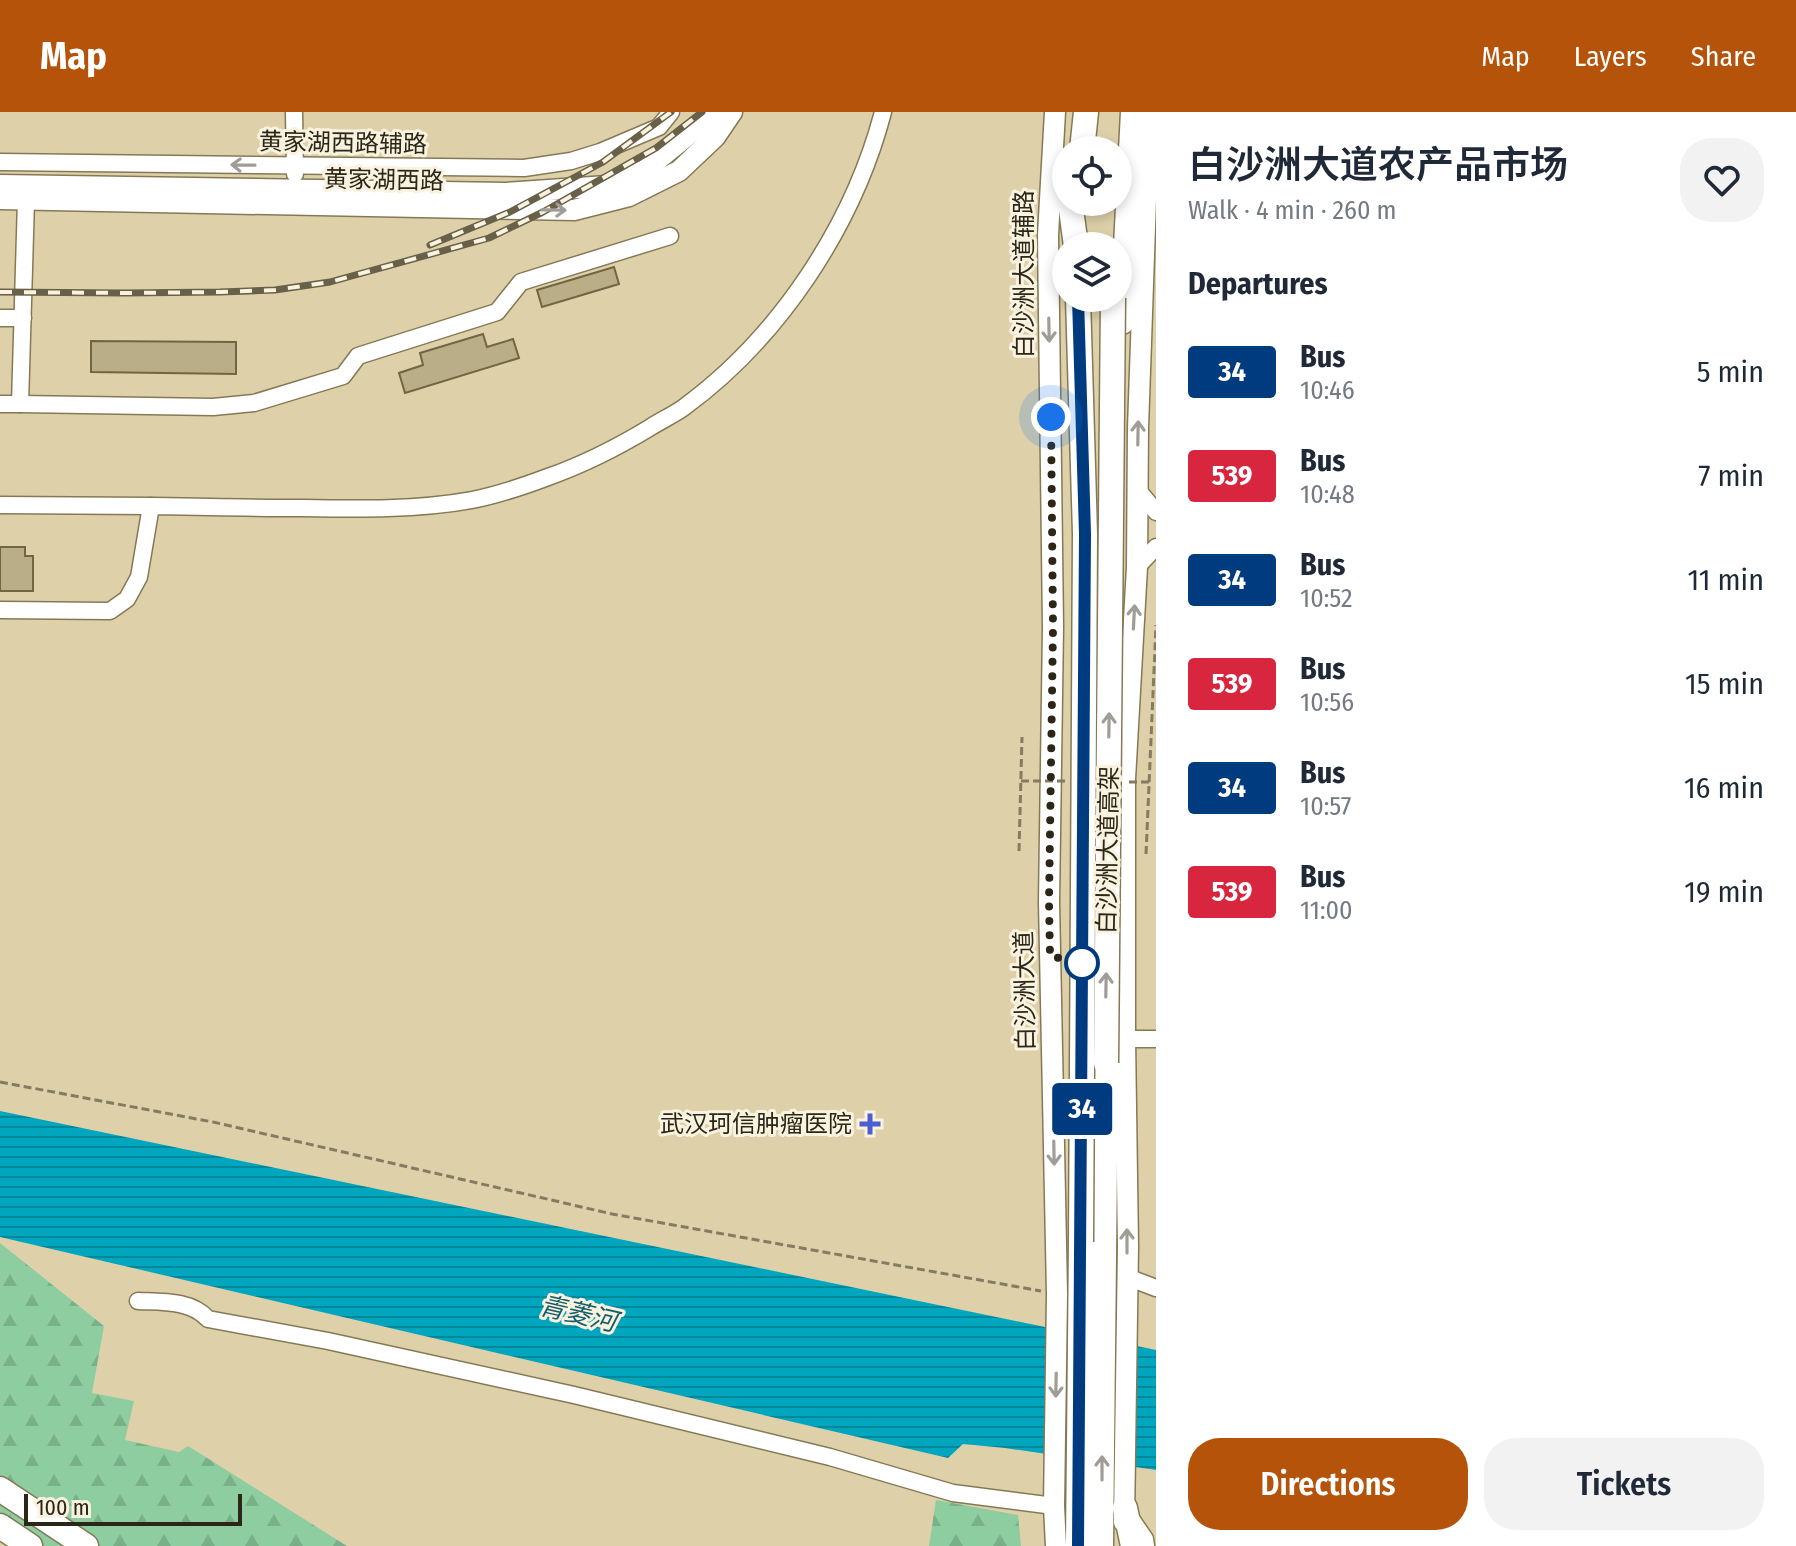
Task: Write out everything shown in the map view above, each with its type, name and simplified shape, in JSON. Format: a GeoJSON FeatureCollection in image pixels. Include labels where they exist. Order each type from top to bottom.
{"type":"FeatureCollection","features":[{"type":"Feature","properties":{"kind":"highway"},"geometry":{"type":"LineString","coordinates":[[1071,136],[1073,112]]}},
{"type":"Feature","properties":{"kind":"highway"},"geometry":{"type":"LineString","coordinates":[[1083,136],[1086,112]]}},
{"type":"Feature","properties":{"kind":"highway"},"geometry":{"type":"LineString","coordinates":[[1118,136],[1120,112]]}},
{"type":"Feature","properties":{"kind":"highway"},"geometry":{"type":"LineString","coordinates":[[1110,536],[1133,112]]}},
{"type":"Feature","properties":{"kind":"highway","name":"白沙洲大道高架"},"geometry":{"type":"LineString","coordinates":[[1078,312],[1085,534],[1078,1546]]}},
{"type":"Feature","properties":{"kind":"highway","name":"白沙洲大道高架"},"geometry":{"type":"LineString","coordinates":[[1101,1546],[1113,312]]}},
{"type":"Feature","properties":{"kind":"highway"},"geometry":{"type":"LineString","coordinates":[[0,1489],[86,1546]]}},
{"type":"Feature","properties":{"kind":"highway"},"geometry":{"type":"LineString","coordinates":[[1125,1508],[1133,1546]]}},
{"type":"Feature","properties":{"kind":"highway"},"geometry":{"type":"LineString","coordinates":[[0,1526],[30,1546]]}},
{"type":"Feature","properties":{"kind":"main road","name":"黄家湖西路"},"geometry":{"type":"LineString","coordinates":[[0,185],[505,193],[607,186],[645,170],[714,112]]}},
{"type":"Feature","properties":{"kind":"main road","name":"黄家湖西路"},"geometry":{"type":"LineString","coordinates":[[0,199],[574,210],[629,196],[679,171],[715,137],[732,112]]}},
{"type":"Feature","properties":{"kind":"main road","name":"白沙洲大道辅路"},"geometry":{"type":"LineString","coordinates":[[1053,627],[1048,235],[1055,112]]}},
{"type":"Feature","properties":{"kind":"main road"},"geometry":{"type":"LineString","coordinates":[[1123,1546],[1127,1319],[1125,779],[1137,567],[1138,428],[1149,112]]}},
{"type":"Feature","properties":{"kind":"main road","name":"白沙洲大道"},"geometry":{"type":"LineString","coordinates":[[1053,627],[1049,902],[1057,1300],[1056,1546]]}},
{"type":"Feature","properties":{"kind":"street"},"geometry":{"type":"LineString","coordinates":[[294,112],[295,190]]}},
{"type":"Feature","properties":{"kind":"street","name":"黄家湖西路辅路"},"geometry":{"type":"LineString","coordinates":[[0,162],[524,168],[571,161],[600,152],[659,127],[671,112]]}},
{"type":"Feature","properties":{"kind":"street"},"geometry":{"type":"LineString","coordinates":[[0,505],[372,509],[473,500],[581,465],[682,408],[737,363],[790,301],[820,259],[874,149],[883,112]]}},
{"type":"Feature","properties":{"kind":"street"},"geometry":{"type":"LineString","coordinates":[[20,404],[26,200]]}},
{"type":"Feature","properties":{"kind":"street"},"geometry":{"type":"LineString","coordinates":[[0,404],[213,407],[254,403],[343,376],[358,356],[497,312],[521,282],[670,236]]}},
{"type":"Feature","properties":{"kind":"street"},"geometry":{"type":"LineString","coordinates":[[0,318],[23,318]]}},
{"type":"Feature","properties":{"kind":"street"},"geometry":{"type":"LineString","coordinates":[[1138,490],[1156,512]]}},
{"type":"Feature","properties":{"kind":"street"},"geometry":{"type":"LineString","coordinates":[[0,610],[110,611],[127,599],[139,577],[151,506]]}},
{"type":"Feature","properties":{"kind":"street"},"geometry":{"type":"LineString","coordinates":[[1137,567],[1156,547]]}},
{"type":"Feature","properties":{"kind":"street"},"geometry":{"type":"LineString","coordinates":[[1052,1037],[1156,1039]]}},
{"type":"Feature","properties":{"kind":"street"},"geometry":{"type":"LineString","coordinates":[[1127,1277],[1156,1288]]}},
{"type":"Feature","properties":{"kind":"street"},"geometry":{"type":"LineString","coordinates":[[138,1301],[176,1303],[200,1310],[208,1319],[328,1341],[604,1402],[830,1457],[953,1493],[1054,1506]]}},
{"type":"Feature","properties":{"kind":"street"},"geometry":{"type":"LineString","coordinates":[[1125,1508],[1145,1539],[1146,1546]]}},
{"type":"Feature","properties":{"kind":"path"},"geometry":{"type":"LineString","coordinates":[[1146,854],[1156,625]]}},
{"type":"Feature","properties":{"kind":"path"},"geometry":{"type":"LineString","coordinates":[[1019,851],[1022,737]]}},
{"type":"Feature","properties":{"kind":"path"},"geometry":{"type":"LineString","coordinates":[[0,1082],[213,1122],[612,1214],[1057,1300]]}},
{"type":"Feature","properties":{"kind":"green space"},"geometry":{"type":"Polygon","coordinates":[[[0,1243],[104,1326],[92,1393],[134,1401],[125,1440],[179,1452],[188,1446],[347,1546],[9,1546],[0,1540],[0,1243]]]}},
{"type":"Feature","properties":{"kind":"green space"},"geometry":{"type":"Polygon","coordinates":[[[936,1500],[1018,1515],[1021,1546],[929,1546],[936,1500]]]}},
{"type":"Feature","properties":{"kind":"water","name":"青菱河"},"geometry":{"type":"Polygon","coordinates":[[[0,1111],[1156,1350],[1156,1470],[963,1444],[948,1458],[0,1237],[0,1111]]]}},
{"type":"Feature","properties":{"kind":"building"},"geometry":{"type":"Polygon","coordinates":[[[614,267],[619,284],[542,307],[537,290],[614,267]]]}},
{"type":"Feature","properties":{"kind":"building"},"geometry":{"type":"Polygon","coordinates":[[[483,334],[487,347],[513,339],[519,358],[405,393],[399,373],[423,365],[420,353],[483,334]]]}},
{"type":"Feature","properties":{"kind":"building"},"geometry":{"type":"Polygon","coordinates":[[[91,341],[236,342],[236,374],[91,372],[91,341]]]}},
{"type":"Feature","properties":{"kind":"building"},"geometry":{"type":"Polygon","coordinates":[[[0,547],[25,547],[25,556],[33,556],[33,591],[0,591],[0,547]]]}},
{"type":"Feature","properties":{"kind":"railway"},"geometry":{"type":"LineString","coordinates":[[430,245],[510,212],[603,162],[671,112]]}},
{"type":"Feature","properties":{"kind":"railway"},"geometry":{"type":"LineString","coordinates":[[0,292],[220,292],[275,290],[330,282],[489,238],[543,212],[656,148],[702,112]]}},
{"type":"Feature","properties":{"kind":"bus line","name":"34"},"geometry":{"type":"LineString","coordinates":[[1078,312],[1085,534],[1078,1546]]}},
{"type":"Feature","properties":{"kind":"place","name":"武汉珂信肿瘤医院"},"geometry":{"type":"Point","coordinates":[870,1124]}},
{"type":"Feature","properties":{"kind":"route"},"geometry":{"type":"LineString","coordinates":[[1051,417],[1050,956],[1082,963]]}}]}
